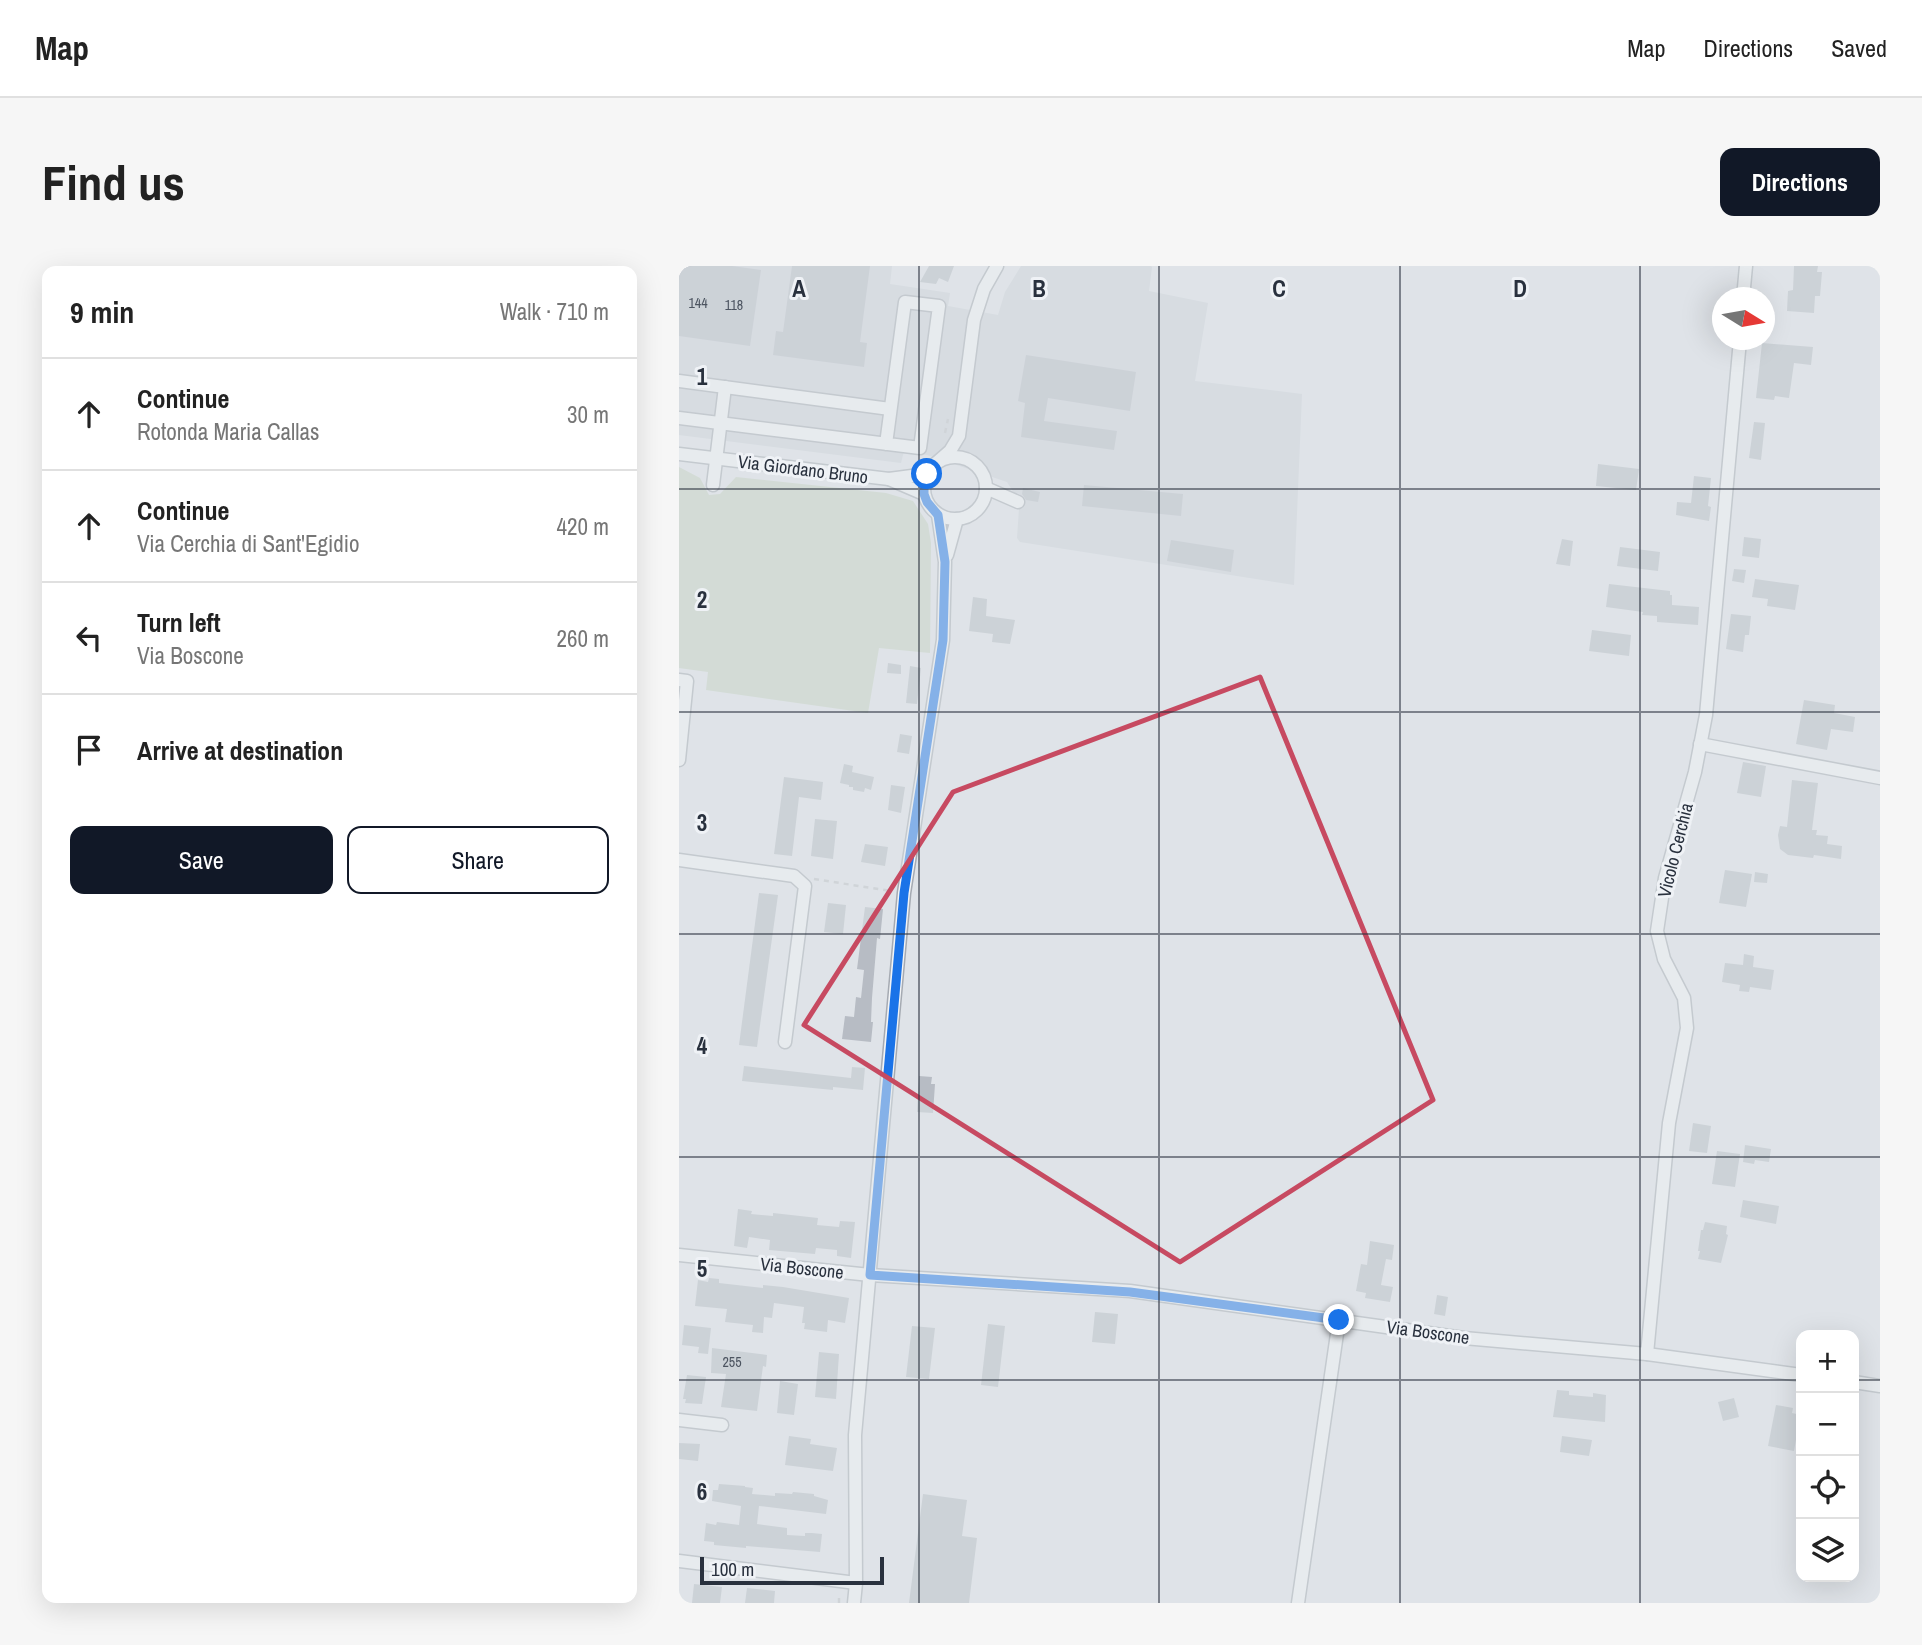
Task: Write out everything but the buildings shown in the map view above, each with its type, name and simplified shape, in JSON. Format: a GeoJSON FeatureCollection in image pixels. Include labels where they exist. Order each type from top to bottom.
{"type":"FeatureCollection","features":[{"type":"Feature","properties":{"kind":"street"},"geometry":{"type":"LineString","coordinates":[[931,469],[942,460],[952,457],[971,461],[979,468],[986,488],[983,501],[973,514],[957,519],[938,515],[927,502],[924,484],[931,469],[950,450],[959,436],[974,320],[984,289],[997,266]]}},
{"type":"Feature","properties":{"kind":"street"},"geometry":{"type":"LineString","coordinates":[[1744,287],[1746,266]]}},
{"type":"Feature","properties":{"kind":"street","name":"Via Giordano Bruno"},"geometry":{"type":"LineString","coordinates":[[679,418],[886,444],[920,448],[939,306],[905,302],[886,444]]}},
{"type":"Feature","properties":{"kind":"street","name":"Vicolo Cerchia"},"geometry":{"type":"LineString","coordinates":[[1647,1354],[1669,1123],[1687,1028],[1684,998],[1664,959],[1657,931],[1665,878],[1695,772],[1706,715],[1739,350]]}},
{"type":"Feature","properties":{"kind":"street"},"geometry":{"type":"LineString","coordinates":[[679,381],[890,409]]}},
{"type":"Feature","properties":{"kind":"street","name":"Via Giordano Bruno"},"geometry":{"type":"LineString","coordinates":[[713,485],[725,387]]}},
{"type":"Feature","properties":{"kind":"street"},"geometry":{"type":"LineString","coordinates":[[959,436],[971,461]]}},
{"type":"Feature","properties":{"kind":"street","name":"Via Giordano Bruno"},"geometry":{"type":"LineString","coordinates":[[679,454],[889,479],[924,494]]}},
{"type":"Feature","properties":{"kind":"street","name":"Via Giordano Bruno"},"geometry":{"type":"LineString","coordinates":[[889,479],[931,469]]}},
{"type":"Feature","properties":{"kind":"street"},"geometry":{"type":"LineString","coordinates":[[983,501],[1018,502],[986,488]]}},
{"type":"Feature","properties":{"kind":"street"},"geometry":{"type":"LineString","coordinates":[[854,1603],[855,1435],[904,893],[943,640],[945,562],[938,515]]}},
{"type":"Feature","properties":{"kind":"street"},"geometry":{"type":"LineString","coordinates":[[945,562],[957,519]]}},
{"type":"Feature","properties":{"kind":"street"},"geometry":{"type":"LineString","coordinates":[[679,760],[683,681]]}},
{"type":"Feature","properties":{"kind":"street"},"geometry":{"type":"LineString","coordinates":[[1700,744],[1880,778]]}},
{"type":"Feature","properties":{"kind":"street"},"geometry":{"type":"LineString","coordinates":[[679,860],[794,876],[805,886],[785,1042]]}},
{"type":"Feature","properties":{"kind":"street","name":"Via Boscone"},"geometry":{"type":"LineString","coordinates":[[679,1255],[870,1275],[1130,1292],[1464,1338],[1647,1354],[1796,1374]]}},
{"type":"Feature","properties":{"kind":"street"},"geometry":{"type":"LineString","coordinates":[[1298,1603],[1339,1320]]}},
{"type":"Feature","properties":{"kind":"street"},"geometry":{"type":"LineString","coordinates":[[1859,1383],[1880,1386]]}},
{"type":"Feature","properties":{"kind":"street"},"geometry":{"type":"LineString","coordinates":[[679,1420],[722,1425]]}},
{"type":"Feature","properties":{"kind":"street"},"geometry":{"type":"LineString","coordinates":[[679,1561],[856,1583]]}},
{"type":"Feature","properties":{"kind":"path"},"geometry":{"type":"LineString","coordinates":[[794,876],[904,893]]}},
{"type":"Feature","properties":{"kind":"highlighted area"},"geometry":{"type":"Polygon","coordinates":[[[1260,677],[1433,1100],[1180,1262],[804,1025],[953,792],[1260,677]]]}},
{"type":"Feature","properties":{"kind":"shaded area"},"geometry":{"type":"Polygon","coordinates":[[[679,266],[892,266],[890,284],[950,293],[948,306],[998,315],[1005,292],[1021,266],[1151,266],[1149,291],[1208,303],[1195,381],[1302,394],[1294,585],[1020,542],[1017,538],[1020,494],[1014,493],[1007,482],[927,455],[904,451],[901,463],[679,435],[679,266]]]}},
{"type":"Feature","properties":{"kind":"green space"},"geometry":{"type":"Polygon","coordinates":[[[679,467],[700,478],[709,495],[720,494],[736,477],[886,493],[913,501],[928,524],[931,543],[930,653],[879,648],[868,713],[706,690],[708,672],[679,668],[679,467]]]}},
{"type":"Feature","properties":{"kind":"route"},"geometry":{"type":"LineString","coordinates":[[927,474],[924,494],[938,515],[945,562],[943,640],[904,893],[870,1275],[1130,1292],[1339,1320]]}}]}
